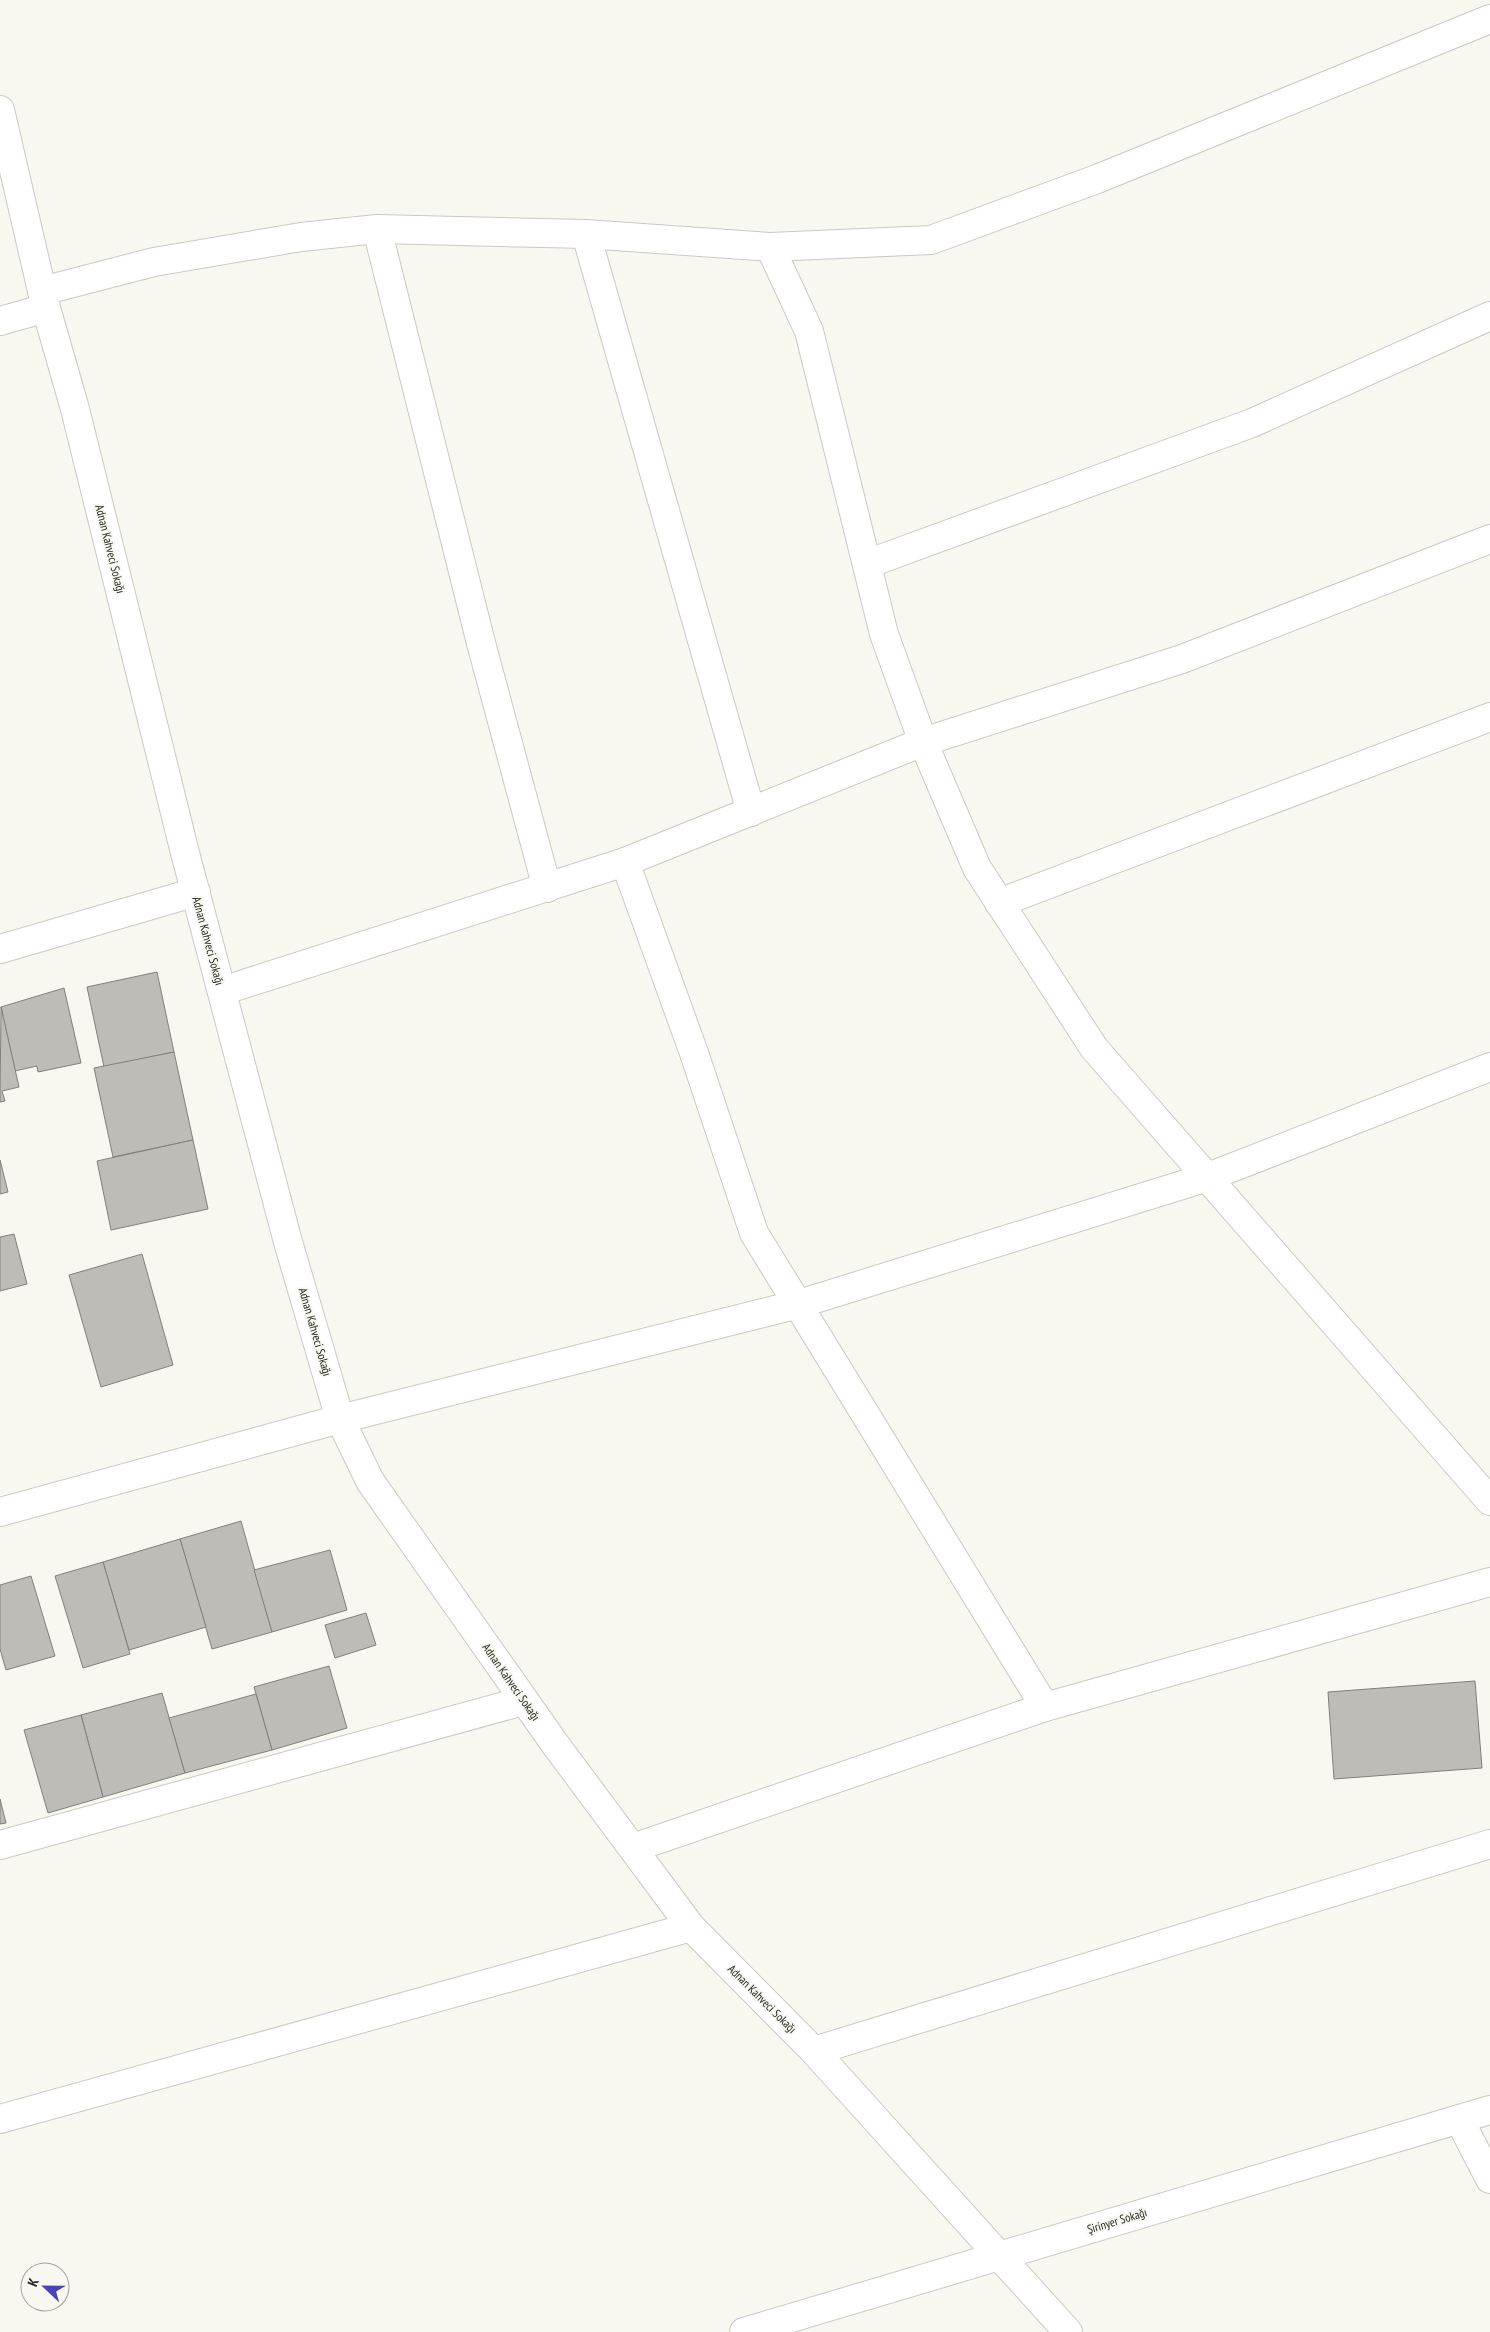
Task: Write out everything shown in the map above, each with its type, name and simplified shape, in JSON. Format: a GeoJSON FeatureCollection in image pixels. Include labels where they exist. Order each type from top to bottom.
{"type":"FeatureCollection","features":[{"type":"Feature","properties":{"kind":"street"},"geometry":{"type":"LineString","coordinates":[[0,321],[44,299],[154,262],[302,236],[377,229],[586,234],[770,247],[931,240],[1097,180],[1490,18]]}},
{"type":"Feature","properties":{"kind":"street","name":"Adnan Kahveci Sokağı"},"geometry":{"type":"LineString","coordinates":[[0,110],[6,155],[75,409],[196,892],[288,1242],[340,1419],[370,1481],[523,1700],[691,1927],[814,2051],[1001,2255],[1068,2332]]}},
{"type":"Feature","properties":{"kind":"street"},"geometry":{"type":"LineString","coordinates":[[377,229],[479,634],[547,888]]}},
{"type":"Feature","properties":{"kind":"street"},"geometry":{"type":"LineString","coordinates":[[586,234],[751,812]]}},
{"type":"Feature","properties":{"kind":"street"},"geometry":{"type":"LineString","coordinates":[[770,247],[809,331],[884,634],[923,742],[977,868],[1094,1048],[1490,1501]]}},
{"type":"Feature","properties":{"kind":"street"},"geometry":{"type":"LineString","coordinates":[[867,564],[1252,423],[1490,316]]}},
{"type":"Feature","properties":{"kind":"street"},"geometry":{"type":"LineString","coordinates":[[222,991],[625,862],[923,742],[1182,659],[1490,539]]}},
{"type":"Feature","properties":{"kind":"street"},"geometry":{"type":"LineString","coordinates":[[1000,903],[1490,717]]}},
{"type":"Feature","properties":{"kind":"street"},"geometry":{"type":"LineString","coordinates":[[625,862],[694,1053],[754,1233],[1045,1707]]}},
{"type":"Feature","properties":{"kind":"street"},"geometry":{"type":"LineString","coordinates":[[0,949],[196,892]]}},
{"type":"Feature","properties":{"kind":"street"},"geometry":{"type":"LineString","coordinates":[[0,1512],[340,1419],[799,1304],[1208,1177],[1490,1067]]}},
{"type":"Feature","properties":{"kind":"street"},"geometry":{"type":"LineString","coordinates":[[633,1848],[1045,1707],[1490,1582]]}},
{"type":"Feature","properties":{"kind":"street"},"geometry":{"type":"LineString","coordinates":[[0,1845],[523,1700]]}},
{"type":"Feature","properties":{"kind":"street"},"geometry":{"type":"LineString","coordinates":[[814,2051],[1490,1844]]}},
{"type":"Feature","properties":{"kind":"street"},"geometry":{"type":"LineString","coordinates":[[0,2119],[691,1927]]}},
{"type":"Feature","properties":{"kind":"street","name":"Şirinyer Sokağı"},"geometry":{"type":"LineString","coordinates":[[744,2332],[1490,2110]]}},
{"type":"Feature","properties":{"kind":"street"},"geometry":{"type":"LineString","coordinates":[[1459,2119],[1490,2178]]}},
{"type":"Feature","properties":{"kind":"building"},"geometry":{"type":"Polygon","coordinates":[[[157,972],[174,1052],[104,1067],[87,987],[157,972]]]}},
{"type":"Feature","properties":{"kind":"building"},"geometry":{"type":"Polygon","coordinates":[[[64,988],[81,1063],[38,1072],[37,1066],[15,1071],[1,1007],[64,988]]]}},
{"type":"Feature","properties":{"kind":"building"},"geometry":{"type":"Polygon","coordinates":[[[1,1007],[19,1087],[2,1091],[5,1101],[0,1102],[1,1007]]]}},
{"type":"Feature","properties":{"kind":"building"},"geometry":{"type":"Polygon","coordinates":[[[174,1052],[193,1140],[113,1157],[94,1068],[174,1052]]]}},
{"type":"Feature","properties":{"kind":"building"},"geometry":{"type":"Polygon","coordinates":[[[193,1140],[208,1209],[111,1230],[97,1161],[193,1140]]]}},
{"type":"Feature","properties":{"kind":"building"},"geometry":{"type":"Polygon","coordinates":[[[0,1160],[8,1192],[0,1194],[0,1160]]]}},
{"type":"Feature","properties":{"kind":"building"},"geometry":{"type":"Polygon","coordinates":[[[14,1234],[27,1284],[0,1291],[0,1237],[14,1234]]]}},
{"type":"Feature","properties":{"kind":"building"},"geometry":{"type":"Polygon","coordinates":[[[142,1254],[173,1365],[101,1387],[69,1275],[142,1254]]]}},
{"type":"Feature","properties":{"kind":"building"},"geometry":{"type":"Polygon","coordinates":[[[241,1521],[272,1632],[212,1649],[180,1539],[241,1521]]]}},
{"type":"Feature","properties":{"kind":"building"},"geometry":{"type":"Polygon","coordinates":[[[180,1539],[206,1627],[129,1650],[103,1562],[180,1539]]]}},
{"type":"Feature","properties":{"kind":"building"},"geometry":{"type":"Polygon","coordinates":[[[330,1550],[347,1610],[272,1632],[254,1570],[330,1550]]]}},
{"type":"Feature","properties":{"kind":"building"},"geometry":{"type":"Polygon","coordinates":[[[103,1562],[130,1654],[83,1668],[55,1576],[103,1562]]]}},
{"type":"Feature","properties":{"kind":"building"},"geometry":{"type":"Polygon","coordinates":[[[31,1576],[55,1656],[6,1670],[0,1649],[0,1585],[31,1576]]]}},
{"type":"Feature","properties":{"kind":"building"},"geometry":{"type":"Polygon","coordinates":[[[366,1613],[376,1645],[335,1658],[325,1625],[366,1613]]]}},
{"type":"Feature","properties":{"kind":"building"},"geometry":{"type":"Polygon","coordinates":[[[329,1666],[347,1728],[272,1750],[254,1687],[329,1666]]]}},
{"type":"Feature","properties":{"kind":"building"},"geometry":{"type":"Polygon","coordinates":[[[1475,1681],[1482,1768],[1334,1779],[1328,1692],[1475,1681]]]}},
{"type":"Feature","properties":{"kind":"building"},"geometry":{"type":"Polygon","coordinates":[[[162,1693],[185,1773],[103,1797],[81,1715],[162,1693]]]}},
{"type":"Feature","properties":{"kind":"building"},"geometry":{"type":"Polygon","coordinates":[[[256,1694],[272,1750],[185,1773],[169,1718],[256,1694]]]}},
{"type":"Feature","properties":{"kind":"building"},"geometry":{"type":"Polygon","coordinates":[[[81,1715],[103,1797],[48,1813],[24,1730],[81,1715]]]}},
{"type":"Feature","properties":{"kind":"building"},"geometry":{"type":"Polygon","coordinates":[[[0,1799],[6,1823],[0,1824],[0,1799]]]}}]}
